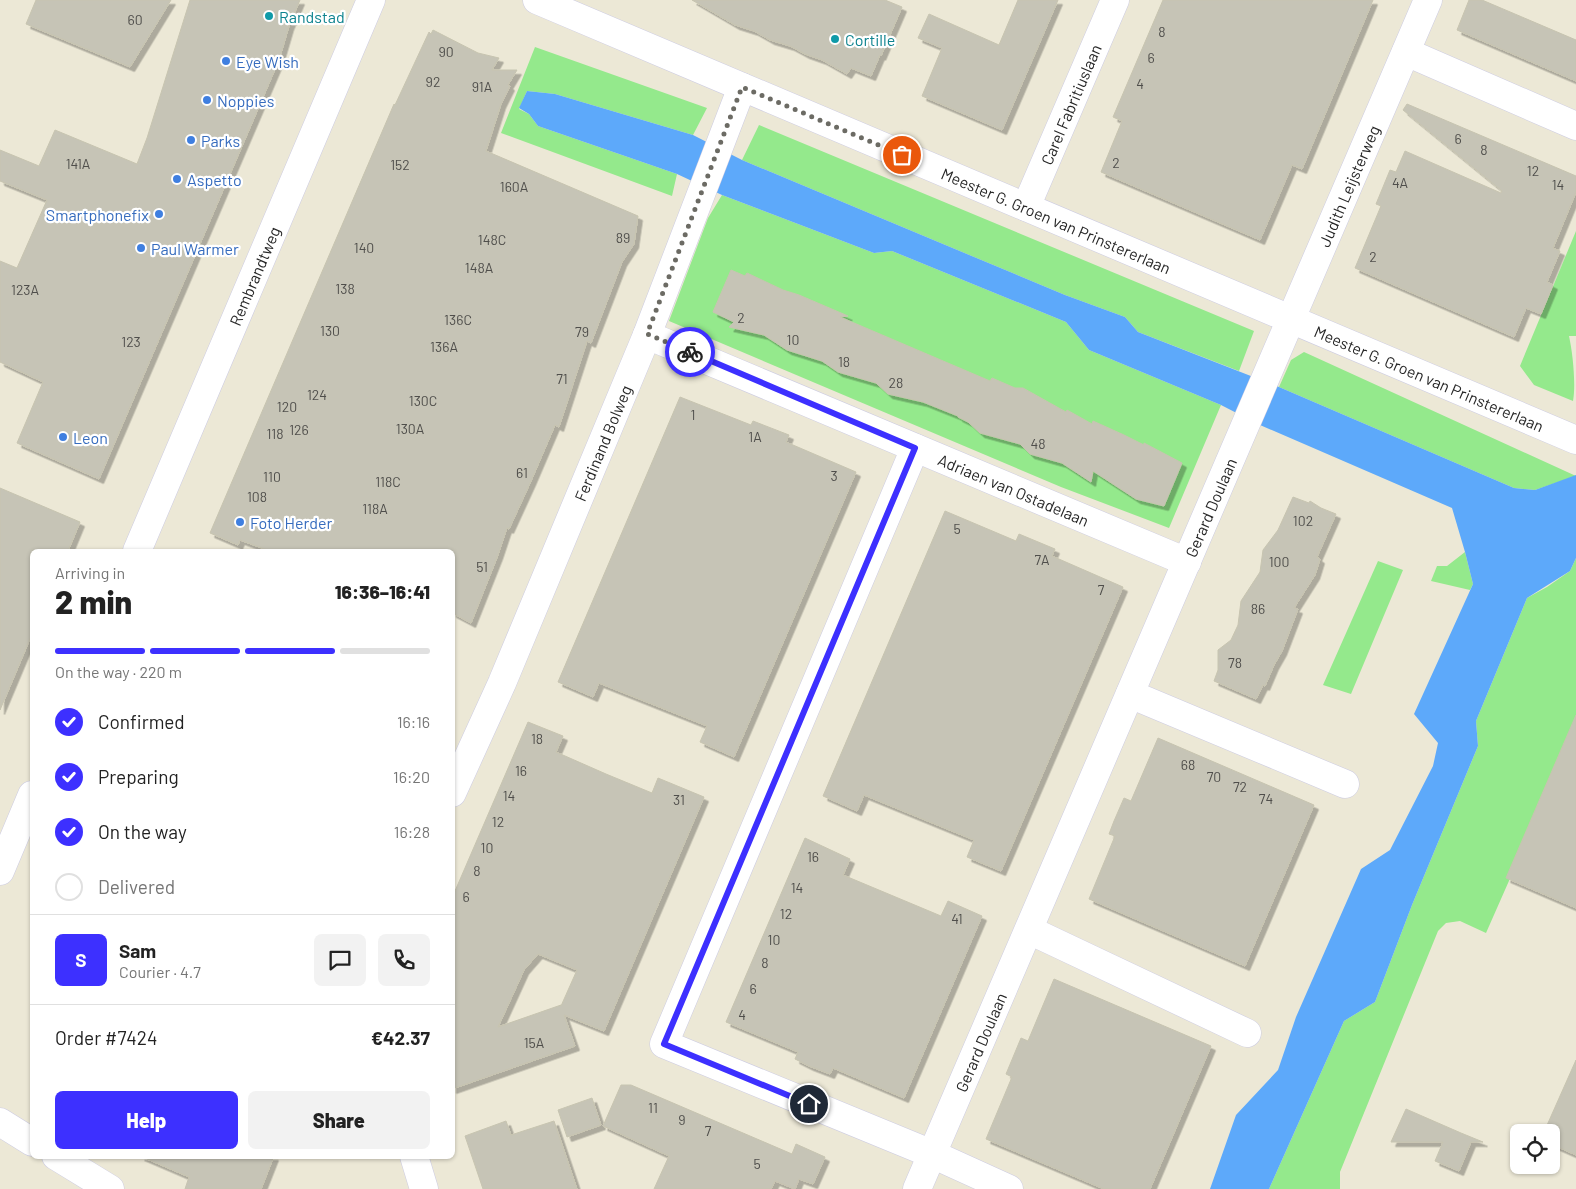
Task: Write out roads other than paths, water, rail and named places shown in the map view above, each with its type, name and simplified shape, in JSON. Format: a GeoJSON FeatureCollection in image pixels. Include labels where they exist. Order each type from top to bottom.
{"type":"FeatureCollection","features":[{"type":"Feature","properties":{"kind":"street","name":"Rembrandtweg"},"geometry":{"type":"LineString","coordinates":[[137,549],[371,0]]}},
{"type":"Feature","properties":{"kind":"street","name":"Meester G. Groen van Prinstererlaan"},"geometry":{"type":"LineString","coordinates":[[537,0],[1571,439]]}},
{"type":"Feature","properties":{"kind":"street","name":"Carel Fabritiuslaan"},"geometry":{"type":"LineString","coordinates":[[1026,207],[1115,0]]}},
{"type":"Feature","properties":{"kind":"street","name":"Judith Leijsterweg"},"geometry":{"type":"LineString","coordinates":[[1291,320],[1428,0]]}},
{"type":"Feature","properties":{"kind":"street"},"geometry":{"type":"LineString","coordinates":[[1406,52],[1576,126]]}},
{"type":"Feature","properties":{"kind":"street","name":"Ferdinand Bolweg"},"geometry":{"type":"LineString","coordinates":[[455,786],[502,683],[647,334],[742,87]]}},
{"type":"Feature","properties":{"kind":"street","name":"Gerard Doulaan"},"geometry":{"type":"LineString","coordinates":[[917,1189],[1291,320]]}},
{"type":"Feature","properties":{"kind":"street","name":"Adriaen van Ostadelaan"},"geometry":{"type":"LineString","coordinates":[[647,334],[1187,562]]}},
{"type":"Feature","properties":{"kind":"street"},"geometry":{"type":"LineString","coordinates":[[915,448],[664,1044],[932,1154],[1009,1189]]}},
{"type":"Feature","properties":{"kind":"street"},"geometry":{"type":"LineString","coordinates":[[1130,694],[1344,784]]}},
{"type":"Feature","properties":{"kind":"street"},"geometry":{"type":"LineString","coordinates":[[0,871],[22,848],[30,806]]}},
{"type":"Feature","properties":{"kind":"street"},"geometry":{"type":"LineString","coordinates":[[1029,930],[1248,1033]]}},
{"type":"Feature","properties":{"kind":"street"},"geometry":{"type":"LineString","coordinates":[[0,1122],[30,1141]]}},
{"type":"Feature","properties":{"kind":"street"},"geometry":{"type":"LineString","coordinates":[[61,1159],[110,1189]]}},
{"type":"Feature","properties":{"kind":"street"},"geometry":{"type":"LineString","coordinates":[[415,1159],[424,1189]]}},
{"type":"Feature","properties":{"kind":"water"},"geometry":{"type":"Polygon","coordinates":[[[527,91],[555,94],[693,135],[742,160],[1065,295],[1125,317],[1138,332],[1279,387],[1514,488],[1535,490],[1576,475],[1576,558],[1570,571],[1527,598],[1476,721],[1478,746],[1412,905],[1375,1002],[1344,1021],[1269,1189],[1210,1189],[1236,1115],[1278,1070],[1296,1017],[1361,869],[1390,850],[1433,766],[1438,743],[1414,714],[1473,584],[1452,508],[1260,425],[1221,405],[1089,350],[1066,322],[892,251],[874,253],[722,195],[677,174],[538,126],[529,114],[519,108],[527,91]]]}},
{"type":"Feature","properties":{"kind":"place","name":"Randstad"},"geometry":{"type":"Point","coordinates":[269,16]}},
{"type":"Feature","properties":{"kind":"place","name":"Cortille"},"geometry":{"type":"Point","coordinates":[835,39]}},
{"type":"Feature","properties":{"kind":"place","name":"Eye Wish"},"geometry":{"type":"Point","coordinates":[226,61]}},
{"type":"Feature","properties":{"kind":"place","name":"Noppies"},"geometry":{"type":"Point","coordinates":[207,100]}},
{"type":"Feature","properties":{"kind":"place","name":"Parks"},"geometry":{"type":"Point","coordinates":[191,140]}},
{"type":"Feature","properties":{"kind":"place","name":"Aspetto"},"geometry":{"type":"Point","coordinates":[177,179]}},
{"type":"Feature","properties":{"kind":"place","name":"Smartphonefix"},"geometry":{"type":"Point","coordinates":[159,214]}},
{"type":"Feature","properties":{"kind":"place","name":"Paul Warmer"},"geometry":{"type":"Point","coordinates":[141,248]}},
{"type":"Feature","properties":{"kind":"place","name":"Leon"},"geometry":{"type":"Point","coordinates":[63,437]}},
{"type":"Feature","properties":{"kind":"place","name":"Foto Herder"},"geometry":{"type":"Point","coordinates":[240,522]}}]}
